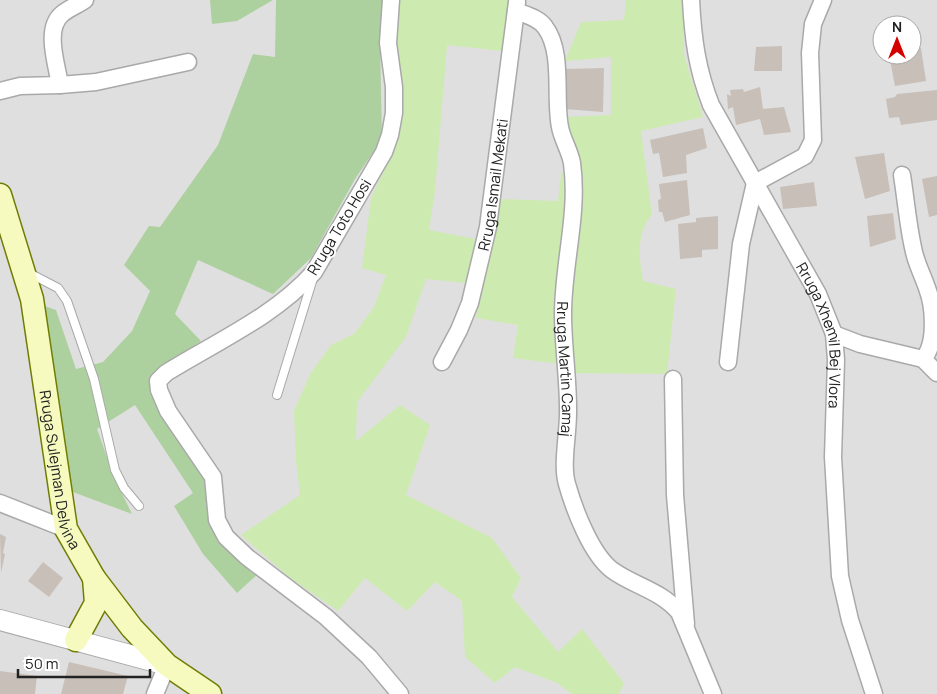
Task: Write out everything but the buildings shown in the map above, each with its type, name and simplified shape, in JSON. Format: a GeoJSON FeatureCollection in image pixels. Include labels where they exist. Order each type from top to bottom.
{"type":"FeatureCollection","features":[{"type":"Feature","properties":{"kind":"main road","name":"Rruga Sulejman Delvina"},"geometry":{"type":"LineString","coordinates":[[0,196],[25,270],[32,299],[66,529],[94,578],[132,628],[168,666],[210,694]]}},
{"type":"Feature","properties":{"kind":"main road"},"geometry":{"type":"LineString","coordinates":[[76,640],[96,603],[94,578]]}},
{"type":"Feature","properties":{"kind":"street"},"geometry":{"type":"LineString","coordinates":[[60,85],[53,35],[54,24],[61,14],[86,0]]}},
{"type":"Feature","properties":{"kind":"street","name":"Rruga Toto Hosi"},"geometry":{"type":"LineString","coordinates":[[391,0],[388,43],[394,87],[390,134],[384,152],[314,272],[299,289],[231,336],[166,373],[158,381],[159,390],[168,411],[213,476],[218,520],[226,537],[247,557],[326,617],[368,657],[400,694]]}},
{"type":"Feature","properties":{"kind":"street","name":"Rruga Xhemil Bej Vlora"},"geometry":{"type":"LineString","coordinates":[[691,0],[693,42],[699,74],[711,105],[818,294],[834,334],[836,360],[833,457],[840,576],[850,620],[874,694]]}},
{"type":"Feature","properties":{"kind":"street"},"geometry":{"type":"LineString","coordinates":[[728,362],[741,244],[755,184],[805,156],[813,140],[810,53],[813,24],[822,0]]}},
{"type":"Feature","properties":{"kind":"street","name":"Rruga Ismail Mekati"},"geometry":{"type":"LineString","coordinates":[[442,362],[470,303],[488,226],[517,6]]}},
{"type":"Feature","properties":{"kind":"street","name":"Rruga Martin Camaj"},"geometry":{"type":"LineString","coordinates":[[517,6],[545,27],[553,43],[560,128],[572,161],[572,222],[563,313],[568,387],[566,481],[575,506],[600,557],[612,570],[670,602],[679,612],[687,637],[713,694]]}},
{"type":"Feature","properties":{"kind":"street"},"geometry":{"type":"LineString","coordinates":[[0,91],[20,86],[96,82],[188,62]]}},
{"type":"Feature","properties":{"kind":"street"},"geometry":{"type":"LineString","coordinates":[[902,175],[914,252],[933,287],[932,341],[929,353],[923,359]]}},
{"type":"Feature","properties":{"kind":"street"},"geometry":{"type":"LineString","coordinates":[[834,334],[860,344],[923,359],[937,373]]}},
{"type":"Feature","properties":{"kind":"street"},"geometry":{"type":"LineString","coordinates":[[673,379],[675,495],[687,637]]}},
{"type":"Feature","properties":{"kind":"street"},"geometry":{"type":"LineString","coordinates":[[0,503],[66,529]]}},
{"type":"Feature","properties":{"kind":"street"},"geometry":{"type":"LineString","coordinates":[[0,620],[168,666],[155,694]]}},
{"type":"Feature","properties":{"kind":"lane"},"geometry":{"type":"LineString","coordinates":[[25,270],[58,288],[67,301],[94,379],[115,470],[124,488],[139,506]]}},
{"type":"Feature","properties":{"kind":"lane"},"geometry":{"type":"LineString","coordinates":[[277,396],[306,306],[314,272]]}},
{"type":"Feature","properties":{"kind":"shaded area"},"geometry":{"type":"Polygon","coordinates":[[[0,0],[937,0],[937,694],[0,694],[0,0]]]}},
{"type":"Feature","properties":{"kind":"green space"},"geometry":{"type":"Polygon","coordinates":[[[210,0],[273,0],[237,21],[212,24],[210,0]]]}},
{"type":"Feature","properties":{"kind":"green space"},"geometry":{"type":"Polygon","coordinates":[[[276,0],[384,0],[380,42],[382,139],[355,179],[311,258],[273,294],[198,260],[175,314],[201,341],[154,373],[158,404],[206,479],[209,513],[258,574],[237,593],[203,554],[174,506],[193,493],[135,405],[97,429],[115,479],[132,514],[70,491],[45,306],[56,310],[76,369],[103,362],[132,331],[150,291],[124,265],[149,226],[160,227],[218,145],[253,54],[275,57],[276,0]]]}},
{"type":"Feature","properties":{"kind":"green space"},"geometry":{"type":"Polygon","coordinates":[[[399,0],[511,0],[502,51],[447,45],[435,191],[429,230],[475,239],[467,283],[426,279],[406,337],[357,402],[356,441],[400,405],[430,425],[406,495],[492,538],[521,578],[512,597],[558,652],[582,629],[624,683],[619,694],[572,694],[557,683],[515,667],[495,683],[465,657],[462,601],[435,582],[407,611],[365,578],[338,611],[289,577],[241,535],[300,495],[294,411],[310,374],[331,345],[354,334],[374,307],[386,275],[362,268],[371,198],[395,148],[402,120],[395,46],[399,0]]]}},
{"type":"Feature","properties":{"kind":"green space"},"geometry":{"type":"Polygon","coordinates":[[[626,0],[683,0],[684,55],[703,117],[641,131],[652,215],[643,229],[641,237],[640,264],[643,281],[676,289],[667,374],[559,373],[559,364],[513,358],[518,325],[476,318],[498,199],[558,201],[561,175],[577,152],[569,136],[565,117],[611,115],[611,57],[565,61],[581,22],[624,20],[626,0]]]}}]}
